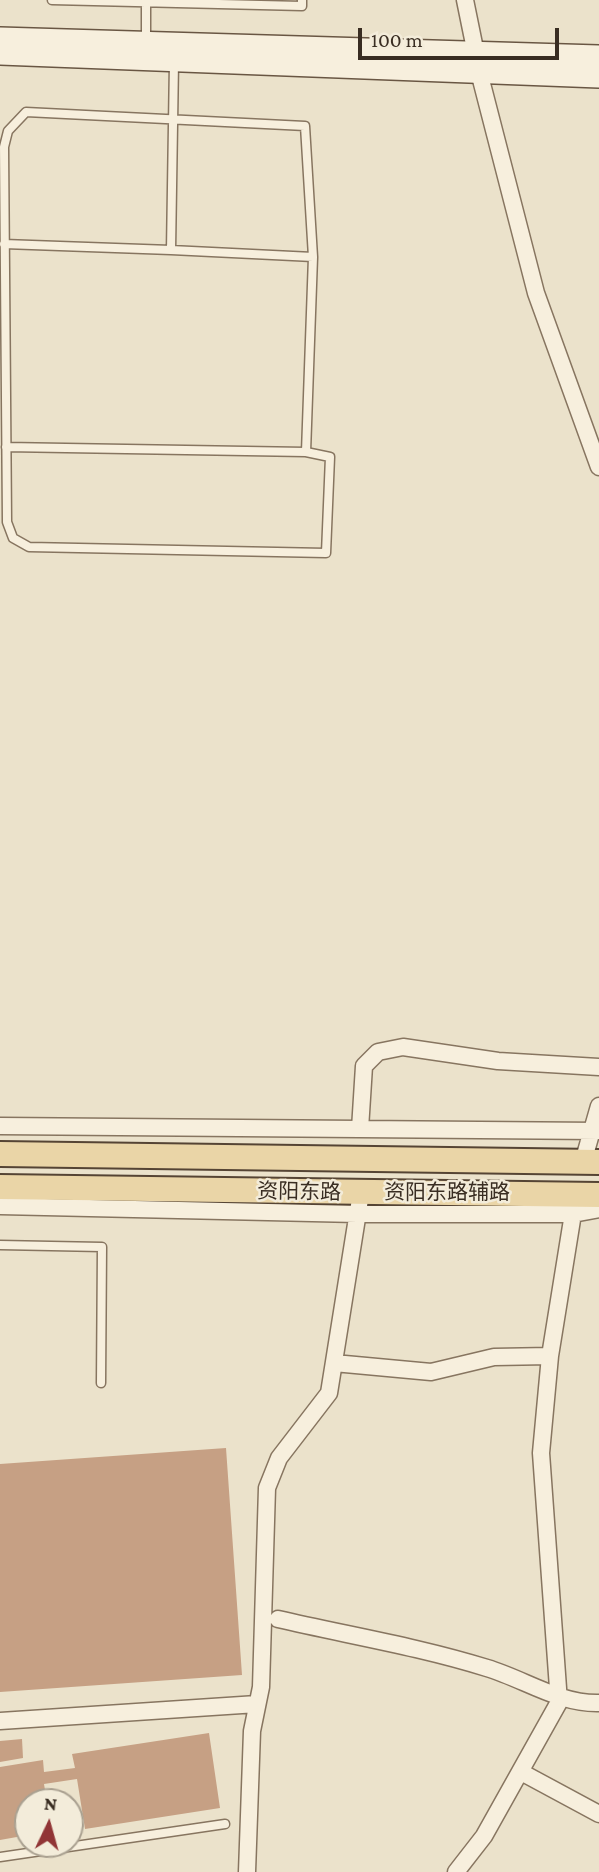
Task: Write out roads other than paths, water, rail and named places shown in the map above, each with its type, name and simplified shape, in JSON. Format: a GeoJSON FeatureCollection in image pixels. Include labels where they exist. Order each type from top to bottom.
{"type":"FeatureCollection","features":[{"type":"Feature","properties":{"kind":"main road","name":"资阳东路"},"geometry":{"type":"LineString","coordinates":[[0,1154],[591,1162]]}},
{"type":"Feature","properties":{"kind":"main road","name":"资阳东路"},"geometry":{"type":"LineString","coordinates":[[0,1186],[359,1203],[583,1201]]}},
{"type":"Feature","properties":{"kind":"street"},"geometry":{"type":"LineString","coordinates":[[465,0],[478,63],[536,293],[599,467]]}},
{"type":"Feature","properties":{"kind":"street"},"geometry":{"type":"LineString","coordinates":[[0,38],[146,43],[478,63],[599,77]]}},
{"type":"Feature","properties":{"kind":"street"},"geometry":{"type":"LineString","coordinates":[[0,54],[174,61],[478,63],[599,56]]}},
{"type":"Feature","properties":{"kind":"street"},"geometry":{"type":"LineString","coordinates":[[360,1129],[364,1066],[379,1052],[404,1047],[498,1060],[599,1067]]}},
{"type":"Feature","properties":{"kind":"street"},"geometry":{"type":"LineString","coordinates":[[591,1162],[599,1106]]}},
{"type":"Feature","properties":{"kind":"street"},"geometry":{"type":"LineString","coordinates":[[0,1126],[595,1130]]}},
{"type":"Feature","properties":{"kind":"street"},"geometry":{"type":"LineString","coordinates":[[456,1872],[484,1836],[551,1718],[559,1696],[541,1453],[550,1356],[583,1201],[599,1209]]}},
{"type":"Feature","properties":{"kind":"street"},"geometry":{"type":"LineString","coordinates":[[247,1872],[251,1731],[261,1688],[267,1488],[279,1458],[329,1393],[359,1203]]}},
{"type":"Feature","properties":{"kind":"street","name":"资阳东路辅路"},"geometry":{"type":"LineString","coordinates":[[0,1206],[359,1203]]}},
{"type":"Feature","properties":{"kind":"street"},"geometry":{"type":"LineString","coordinates":[[334,1363],[431,1372],[494,1357],[550,1356]]}},
{"type":"Feature","properties":{"kind":"street"},"geometry":{"type":"LineString","coordinates":[[278,1619],[487,1668],[584,1704],[599,1703]]}},
{"type":"Feature","properties":{"kind":"street"},"geometry":{"type":"LineString","coordinates":[[0,1721],[257,1704]]}},
{"type":"Feature","properties":{"kind":"street"},"geometry":{"type":"LineString","coordinates":[[521,1772],[599,1814]]}},
{"type":"Feature","properties":{"kind":"lane"},"geometry":{"type":"LineString","coordinates":[[52,0],[302,6],[302,0]]}},
{"type":"Feature","properties":{"kind":"lane"},"geometry":{"type":"LineString","coordinates":[[146,1],[146,43]]}},
{"type":"Feature","properties":{"kind":"lane"},"geometry":{"type":"LineString","coordinates":[[171,250],[174,61]]}},
{"type":"Feature","properties":{"kind":"lane"},"geometry":{"type":"LineString","coordinates":[[6,447],[306,452],[330,457],[326,553],[29,547],[13,538],[7,522],[6,447],[4,147],[8,131],[26,112],[173,117],[305,126],[313,257],[306,452]]}},
{"type":"Feature","properties":{"kind":"lane"},"geometry":{"type":"LineString","coordinates":[[5,244],[313,257]]}},
{"type":"Feature","properties":{"kind":"lane"},"geometry":{"type":"LineString","coordinates":[[0,1245],[102,1247],[101,1383]]}},
{"type":"Feature","properties":{"kind":"lane"},"geometry":{"type":"LineString","coordinates":[[0,1857],[225,1824]]}}]}
